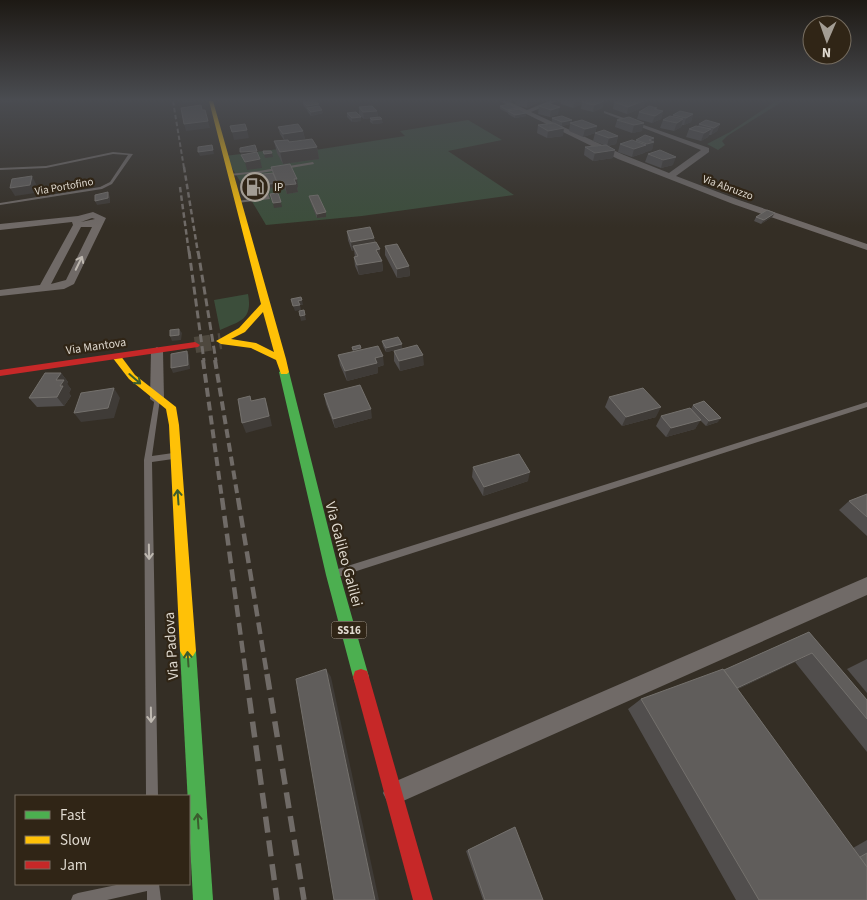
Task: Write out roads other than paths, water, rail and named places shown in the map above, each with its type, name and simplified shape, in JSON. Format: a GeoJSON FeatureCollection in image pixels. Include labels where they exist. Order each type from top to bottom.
{"type":"FeatureCollection","features":[{"type":"Feature","properties":{"kind":"main road","name":"SS16"},"geometry":{"type":"LineString","coordinates":[[222,143],[272,332],[281,359]]}},
{"type":"Feature","properties":{"kind":"main road"},"geometry":{"type":"LineString","coordinates":[[266,305],[242,330],[221,341],[244,342],[266,348],[281,359]]}},
{"type":"Feature","properties":{"kind":"main road"},"geometry":{"type":"LineString","coordinates":[[242,330],[272,332]]}},
{"type":"Feature","properties":{"kind":"main road"},"geometry":{"type":"LineString","coordinates":[[244,342],[272,332]]}},
{"type":"Feature","properties":{"kind":"main road","name":"Via Mantova"},"geometry":{"type":"LineString","coordinates":[[0,373],[195,345]]}},
{"type":"Feature","properties":{"kind":"main road","name":"Via Padova"},"geometry":{"type":"LineString","coordinates":[[117,357],[122,369],[133,376],[157,399],[171,407],[176,456],[195,872],[203,900]]}},
{"type":"Feature","properties":{"kind":"main road","name":"Via Galileo Galilei"},"geometry":{"type":"LineString","coordinates":[[281,359],[333,575],[395,793],[423,900]]}},
{"type":"Feature","properties":{"kind":"street","name":"Via Abruzzo"},"geometry":{"type":"LineString","coordinates":[[591,143],[621,157],[736,202],[867,247]]}},
{"type":"Feature","properties":{"kind":"street"},"geometry":{"type":"LineString","coordinates":[[670,176],[706,150],[688,143]]}},
{"type":"Feature","properties":{"kind":"street"},"geometry":{"type":"LineString","coordinates":[[0,227],[78,222],[91,224],[100,219],[70,282],[64,286],[0,293]]}},
{"type":"Feature","properties":{"kind":"street"},"geometry":{"type":"LineString","coordinates":[[44,288],[78,222]]}},
{"type":"Feature","properties":{"kind":"street"},"geometry":{"type":"LineString","coordinates":[[157,351],[157,399]]}},
{"type":"Feature","properties":{"kind":"street"},"geometry":{"type":"LineString","coordinates":[[395,793],[867,586]]}},
{"type":"Feature","properties":{"kind":"lane","name":"Via Portofino"},"geometry":{"type":"LineString","coordinates":[[0,169],[46,167],[113,153],[131,154],[110,183],[101,188],[0,204]]}},
{"type":"Feature","properties":{"kind":"lane"},"geometry":{"type":"LineString","coordinates":[[230,175],[313,163]]}},
{"type":"Feature","properties":{"kind":"lane"},"geometry":{"type":"LineString","coordinates":[[238,202],[268,198],[260,172]]}},
{"type":"Feature","properties":{"kind":"lane"},"geometry":{"type":"LineString","coordinates":[[152,795],[148,460],[157,399]]}},
{"type":"Feature","properties":{"kind":"lane"},"geometry":{"type":"LineString","coordinates":[[333,575],[867,404]]}},
{"type":"Feature","properties":{"kind":"lane"},"geometry":{"type":"LineString","coordinates":[[148,460],[176,456]]}},
{"type":"Feature","properties":{"kind":"lane"},"geometry":{"type":"LineString","coordinates":[[78,900],[146,885]]}},
{"type":"Feature","properties":{"kind":"lane"},"geometry":{"type":"LineString","coordinates":[[151,885],[154,900]]}},
{"type":"Feature","properties":{"kind":"tunnel"},"geometry":{"type":"LineString","coordinates":[[195,345],[221,341]]}},
{"type":"Feature","properties":{"kind":"railway"},"geometry":{"type":"LineString","coordinates":[[180,143],[184,168]]}},
{"type":"Feature","properties":{"kind":"railway"},"geometry":{"type":"LineString","coordinates":[[184,167],[198,253]]}},
{"type":"Feature","properties":{"kind":"railway"},"geometry":{"type":"LineString","coordinates":[[180,187],[189,253]]}},
{"type":"Feature","properties":{"kind":"railway"},"geometry":{"type":"LineString","coordinates":[[189,251],[204,361]]}},
{"type":"Feature","properties":{"kind":"railway"},"geometry":{"type":"LineString","coordinates":[[198,251],[216,361]]}},
{"type":"Feature","properties":{"kind":"railway"},"geometry":{"type":"LineString","coordinates":[[203,360],[222,499]]}},
{"type":"Feature","properties":{"kind":"railway"},"geometry":{"type":"LineString","coordinates":[[215,360],[238,499]]}},
{"type":"Feature","properties":{"kind":"railway"},"geometry":{"type":"LineString","coordinates":[[222,498],[246,675]]}},
{"type":"Feature","properties":{"kind":"railway"},"geometry":{"type":"LineString","coordinates":[[238,498],[267,675]]}},
{"type":"Feature","properties":{"kind":"railway"},"geometry":{"type":"LineString","coordinates":[[246,674],[277,900]]}},
{"type":"Feature","properties":{"kind":"railway"},"geometry":{"type":"LineString","coordinates":[[267,674],[304,900]]}},
{"type":"Feature","properties":{"kind":"place","name":"IP"},"geometry":{"type":"Point","coordinates":[255,187]}}]}
